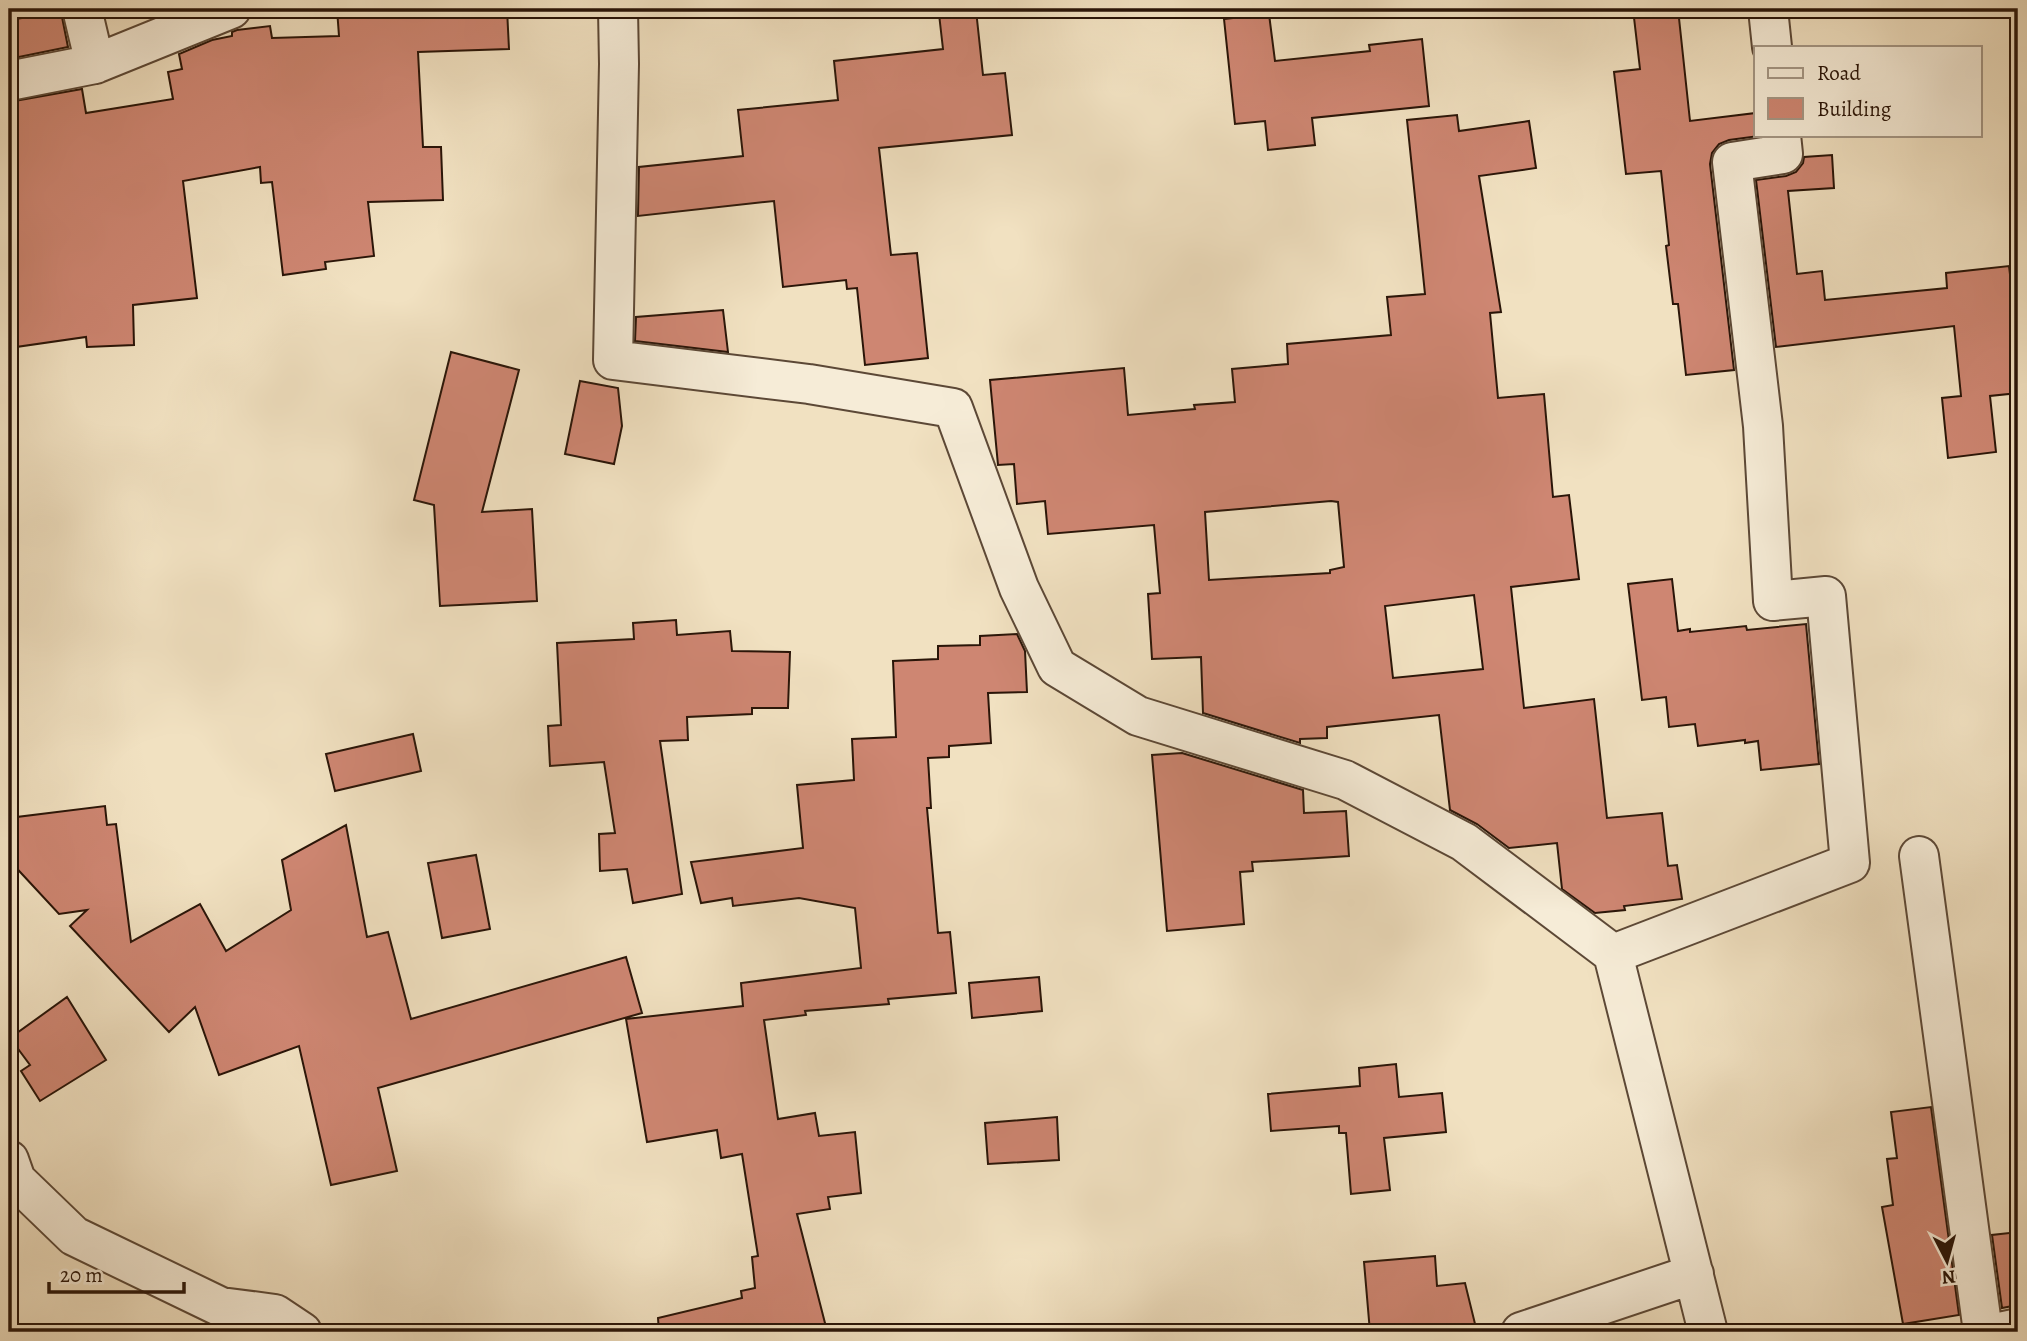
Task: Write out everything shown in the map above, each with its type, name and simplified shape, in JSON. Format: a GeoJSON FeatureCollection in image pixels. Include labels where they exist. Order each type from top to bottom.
{"type":"FeatureCollection","features":[{"type":"Feature","properties":{"kind":"street"},"geometry":{"type":"LineString","coordinates":[[82,9],[95,64]]}},
{"type":"Feature","properties":{"kind":"street"},"geometry":{"type":"LineString","coordinates":[[9,81],[95,64],[231,9]]}},
{"type":"Feature","properties":{"kind":"street"},"geometry":{"type":"LineString","coordinates":[[618,9],[613,360],[809,384],[953,408],[1019,588],[1057,667],[1138,716],[1345,780],[1465,842],[1614,954],[1709,1332]]}},
{"type":"Feature","properties":{"kind":"street"},"geometry":{"type":"LineString","coordinates":[[1768,9],[1772,46]]}},
{"type":"Feature","properties":{"kind":"street"},"geometry":{"type":"LineString","coordinates":[[1614,954],[1850,863],[1826,596],[1773,601],[1763,426],[1732,162],[1783,154],[1781,136]]}},
{"type":"Feature","properties":{"kind":"street"},"geometry":{"type":"LineString","coordinates":[[1919,856],[1983,1332]]}},
{"type":"Feature","properties":{"kind":"street"},"geometry":{"type":"LineString","coordinates":[[9,1160],[16,1180],[74,1236],[221,1307],[275,1314],[302,1332]]}},
{"type":"Feature","properties":{"kind":"street"},"geometry":{"type":"LineString","coordinates":[[1521,1332],[1694,1274]]}},
{"type":"Feature","properties":{"kind":"street"},"geometry":{"type":"LineString","coordinates":[[1998,1332],[2018,1328]]}},
{"type":"Feature","properties":{"kind":"building"},"geometry":{"type":"Polygon","coordinates":[[[337,9],[507,9],[509,49],[418,52],[423,147],[441,147],[443,200],[368,202],[374,256],[325,262],[326,269],[283,275],[272,182],[261,183],[260,167],[183,181],[197,298],[133,305],[134,345],[87,347],[86,337],[9,348],[9,172],[14,171],[9,134],[9,102],[82,89],[86,113],[173,99],[168,72],[182,69],[179,54],[212,40],[232,36],[232,32],[237,30],[270,26],[272,38],[339,36],[337,9]]]}},
{"type":"Feature","properties":{"kind":"building"},"geometry":{"type":"Polygon","coordinates":[[[1633,9],[1678,9],[1690,121],[1754,113],[1754,136],[1759,136],[1719,144],[1712,153],[1710,164],[1734,370],[1686,375],[1678,304],[1673,304],[1661,171],[1626,174],[1614,72],[1640,69],[1633,9]]]}},
{"type":"Feature","properties":{"kind":"building"},"geometry":{"type":"Polygon","coordinates":[[[976,10],[983,75],[1005,73],[1012,135],[879,148],[891,255],[917,253],[928,358],[865,365],[857,288],[847,289],[846,280],[783,287],[774,201],[638,216],[639,167],[743,156],[738,110],[838,100],[834,61],[943,49],[939,14],[976,10]]]}},
{"type":"Feature","properties":{"kind":"building"},"geometry":{"type":"Polygon","coordinates":[[[61,12],[68,47],[9,59],[9,20],[61,12]]]}},
{"type":"Feature","properties":{"kind":"building"},"geometry":{"type":"Polygon","coordinates":[[[1269,14],[1275,61],[1370,51],[1369,45],[1422,39],[1429,106],[1312,118],[1315,145],[1268,150],[1265,121],[1235,124],[1224,19],[1269,14]]]}},
{"type":"Feature","properties":{"kind":"building"},"geometry":{"type":"Polygon","coordinates":[[[1457,115],[1459,131],[1529,121],[1536,168],[1479,176],[1501,312],[1490,313],[1498,398],[1544,394],[1553,497],[1569,495],[1579,579],[1511,587],[1524,708],[1594,699],[1607,818],[1662,813],[1668,866],[1677,865],[1682,899],[1624,906],[1625,910],[1595,913],[1562,889],[1557,843],[1509,848],[1477,824],[1450,810],[1439,715],[1327,727],[1327,738],[1300,739],[1300,743],[1203,713],[1201,657],[1152,659],[1148,594],[1160,593],[1154,525],[1048,534],[1045,501],[1017,504],[1014,464],[998,465],[990,380],[1124,368],[1128,415],[1195,409],[1194,405],[1235,402],[1232,369],[1288,364],[1287,344],[1391,335],[1387,297],[1425,294],[1407,120],[1457,115]],[[1338,502],[1205,512],[1209,580],[1330,573],[1330,570],[1344,567],[1338,502]],[[1474,595],[1385,606],[1393,678],[1483,669],[1474,595]]]}},
{"type":"Feature","properties":{"kind":"building"},"geometry":{"type":"Polygon","coordinates":[[[1832,155],[1834,188],[1788,191],[1797,274],[1822,271],[1825,300],[1947,288],[1946,273],[2009,266],[2018,342],[2018,393],[1990,396],[1996,452],[1948,458],[1942,398],[1961,396],[1954,326],[1776,347],[1756,180],[1796,172],[1804,157],[1832,155]]]}},
{"type":"Feature","properties":{"kind":"building"},"geometry":{"type":"Polygon","coordinates":[[[723,310],[728,352],[635,341],[636,317],[723,310]]]}},
{"type":"Feature","properties":{"kind":"building"},"geometry":{"type":"Polygon","coordinates":[[[451,352],[519,370],[482,512],[532,509],[537,601],[440,606],[434,505],[414,500],[451,352]]]}},
{"type":"Feature","properties":{"kind":"building"},"geometry":{"type":"Polygon","coordinates":[[[580,381],[618,388],[622,426],[614,464],[565,454],[580,381]]]}},
{"type":"Feature","properties":{"kind":"building"},"geometry":{"type":"Polygon","coordinates":[[[1672,579],[1678,631],[1746,626],[1747,630],[1806,624],[1819,764],[1761,770],[1758,741],[1698,746],[1695,724],[1669,727],[1666,697],[1642,700],[1628,584],[1672,579]]]}},
{"type":"Feature","properties":{"kind":"building"},"geometry":{"type":"Polygon","coordinates":[[[676,620],[677,635],[730,631],[732,651],[790,652],[788,708],[752,708],[752,714],[687,717],[688,740],[660,741],[682,894],[633,903],[627,869],[600,871],[599,834],[615,833],[604,762],[550,766],[548,726],[561,725],[557,643],[634,639],[633,623],[676,620]]]}},
{"type":"Feature","properties":{"kind":"building"},"geometry":{"type":"Polygon","coordinates":[[[1017,634],[1025,651],[1027,692],[988,693],[991,743],[949,746],[949,757],[928,758],[931,808],[927,808],[938,933],[950,932],[956,993],[888,999],[889,1004],[805,1011],[806,1015],[764,1020],[778,1119],[815,1113],[819,1136],[855,1132],[861,1193],[828,1197],[830,1209],[797,1214],[826,1327],[795,1332],[659,1332],[658,1318],[742,1298],[741,1291],[755,1288],[752,1257],[758,1256],[742,1154],[721,1158],[717,1130],[647,1142],[626,1019],[743,1006],[741,983],[861,968],[855,908],[799,898],[733,906],[732,898],[701,903],[691,862],[803,848],[797,785],[854,780],[852,739],[896,737],[893,661],[938,659],[938,646],[980,645],[980,636],[1017,634]]]}},
{"type":"Feature","properties":{"kind":"building"},"geometry":{"type":"Polygon","coordinates":[[[413,734],[421,771],[335,791],[326,754],[413,734]]]}},
{"type":"Feature","properties":{"kind":"building"},"geometry":{"type":"Polygon","coordinates":[[[1182,753],[1303,790],[1304,813],[1346,811],[1349,856],[1252,862],[1253,871],[1240,872],[1244,924],[1167,931],[1152,755],[1182,753]]]}},
{"type":"Feature","properties":{"kind":"building"},"geometry":{"type":"Polygon","coordinates":[[[105,806],[107,825],[116,824],[131,942],[200,904],[226,951],[291,910],[282,860],[346,825],[367,937],[388,932],[411,1019],[626,957],[642,1013],[378,1088],[397,1171],[331,1185],[299,1046],[219,1075],[195,1007],[169,1032],[70,926],[87,910],[59,914],[9,860],[9,818],[105,806]]]}},
{"type":"Feature","properties":{"kind":"building"},"geometry":{"type":"Polygon","coordinates":[[[476,855],[490,929],[442,938],[428,863],[476,855]]]}},
{"type":"Feature","properties":{"kind":"building"},"geometry":{"type":"Polygon","coordinates":[[[1039,977],[1042,1011],[972,1018],[969,983],[1039,977]]]}},
{"type":"Feature","properties":{"kind":"building"},"geometry":{"type":"Polygon","coordinates":[[[67,997],[106,1060],[40,1101],[21,1071],[30,1065],[10,1038],[67,997]]]}},
{"type":"Feature","properties":{"kind":"building"},"geometry":{"type":"Polygon","coordinates":[[[1396,1064],[1399,1097],[1442,1093],[1446,1132],[1384,1138],[1390,1190],[1351,1194],[1346,1133],[1339,1133],[1339,1126],[1271,1131],[1268,1094],[1360,1086],[1359,1068],[1396,1064]]]}},
{"type":"Feature","properties":{"kind":"building"},"geometry":{"type":"Polygon","coordinates":[[[1931,1107],[1959,1315],[1903,1324],[1882,1207],[1893,1205],[1887,1159],[1897,1158],[1891,1112],[1931,1107]]]}},
{"type":"Feature","properties":{"kind":"building"},"geometry":{"type":"Polygon","coordinates":[[[1057,1117],[1059,1160],[988,1164],[985,1123],[1057,1117]]]}},
{"type":"Feature","properties":{"kind":"building"},"geometry":{"type":"Polygon","coordinates":[[[2018,1232],[2018,1305],[2002,1308],[1992,1235],[2018,1232]]]}},
{"type":"Feature","properties":{"kind":"building"},"geometry":{"type":"Polygon","coordinates":[[[1435,1256],[1437,1286],[1465,1283],[1477,1332],[1370,1332],[1364,1262],[1435,1256]]]}}]}
